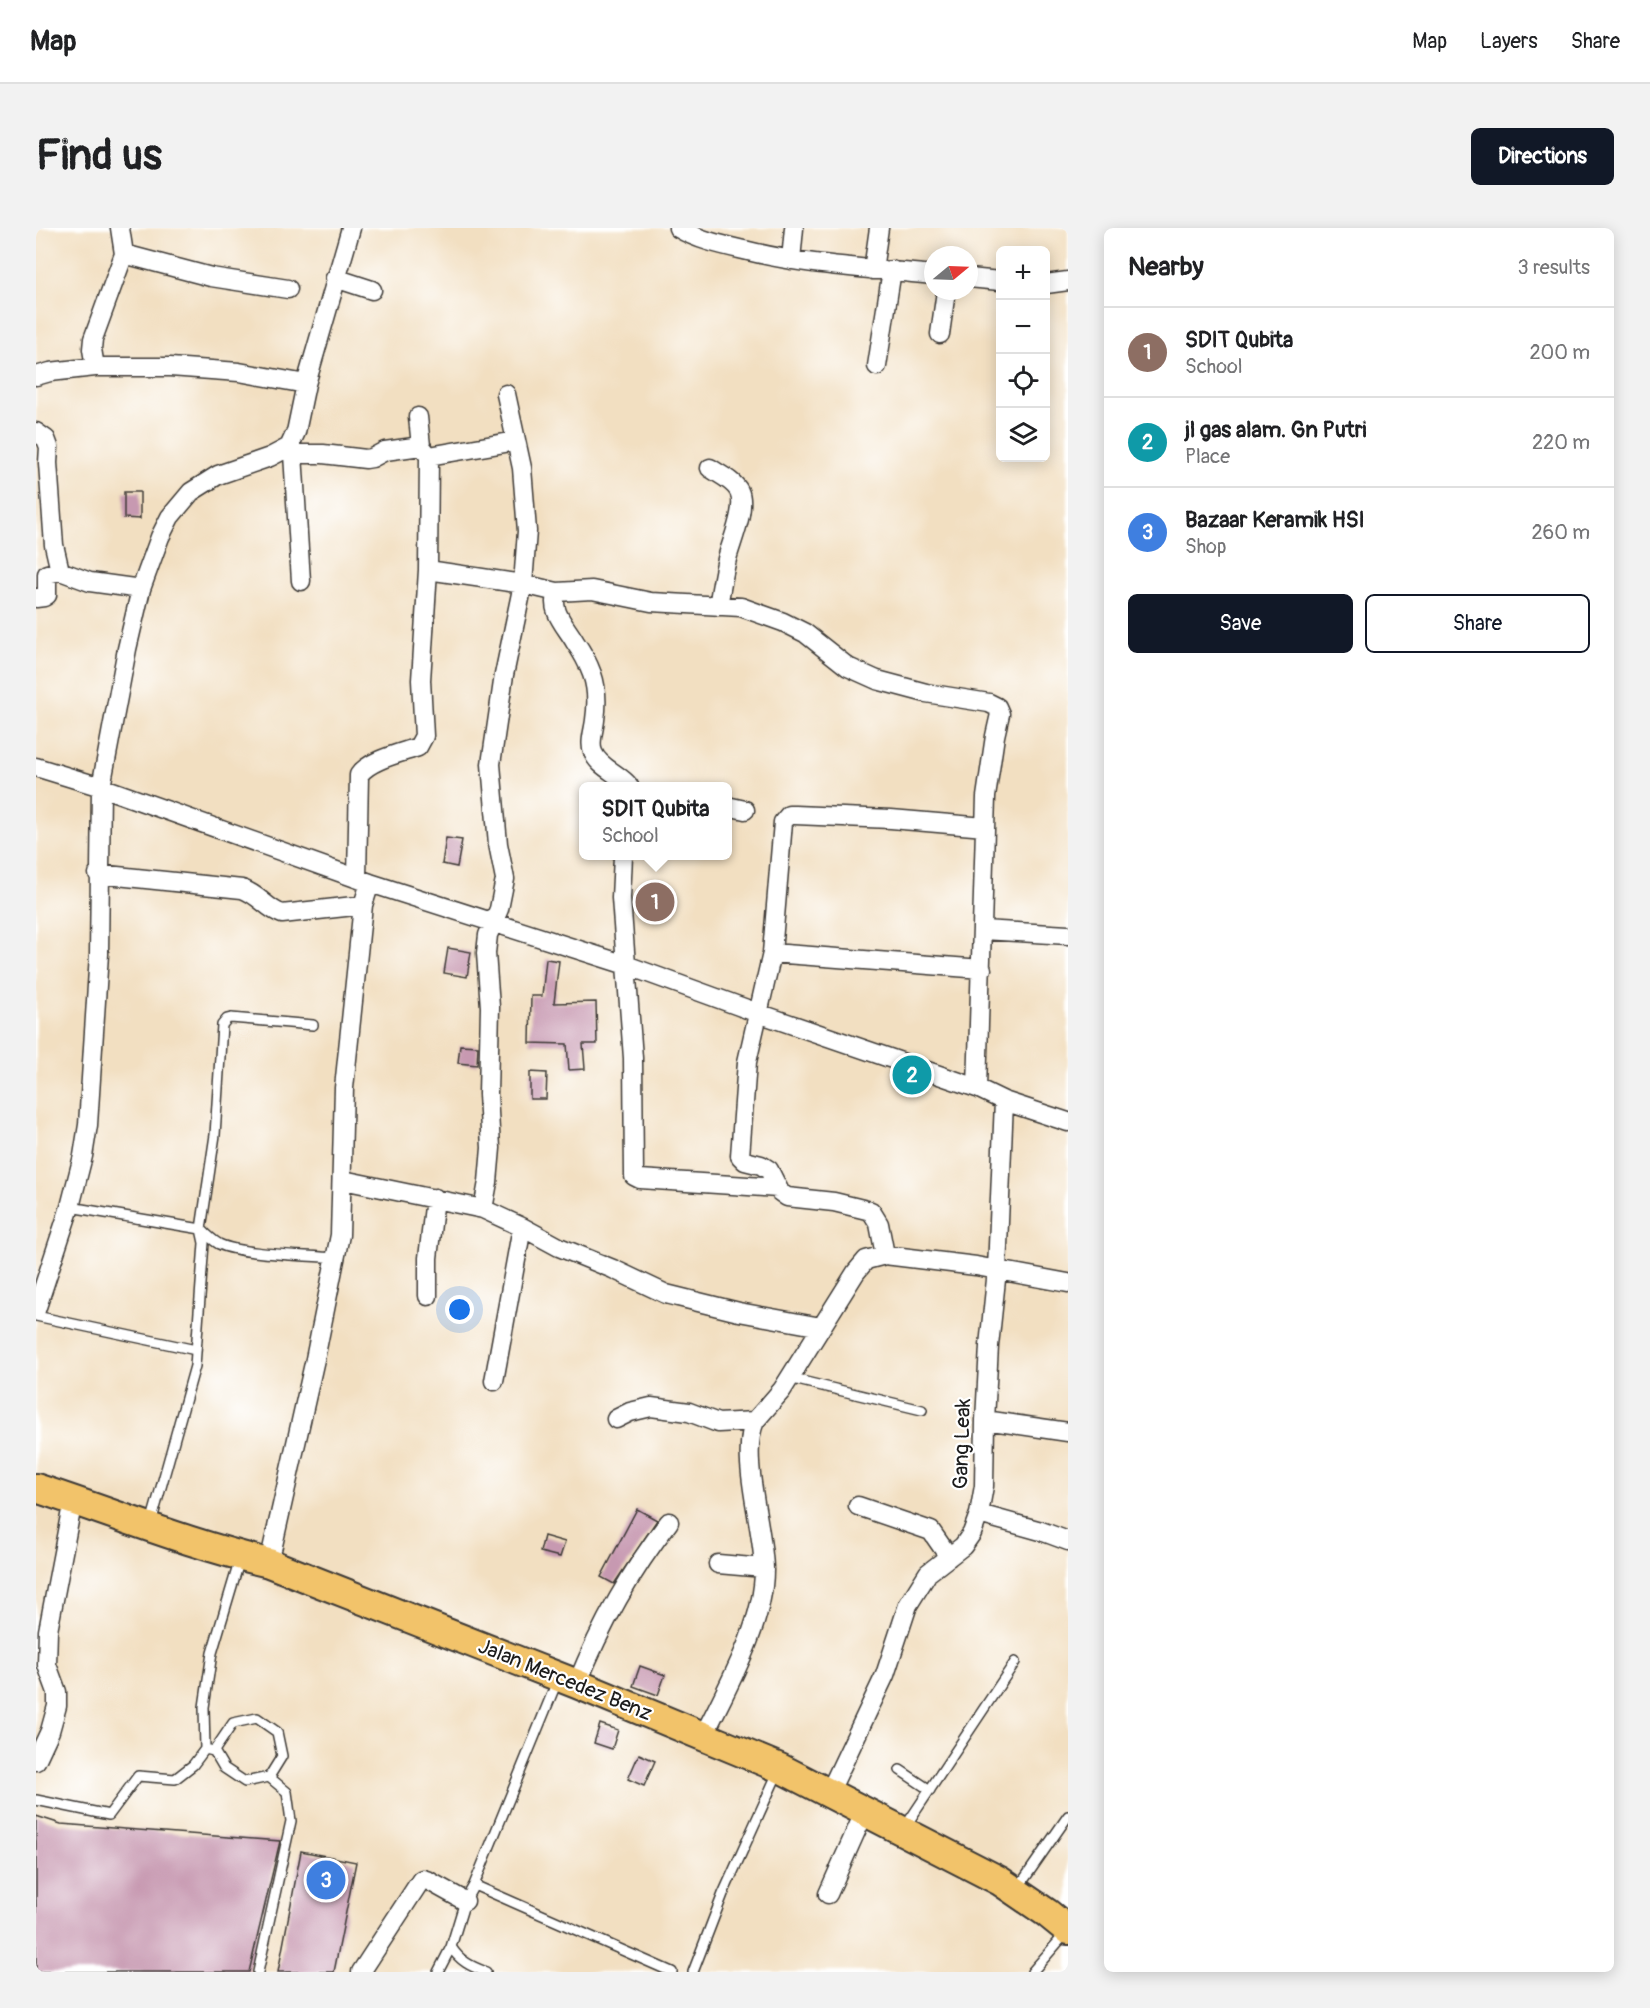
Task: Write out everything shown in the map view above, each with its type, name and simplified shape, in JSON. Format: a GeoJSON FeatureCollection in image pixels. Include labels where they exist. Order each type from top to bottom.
{"type":"FeatureCollection","features":[{"type":"Feature","properties":{"kind":"main road","name":"Jalan Mercedez Benz"},"geometry":{"type":"LineString","coordinates":[[36,1488],[150,1528],[269,1563],[568,1680],[780,1768],[1016,1891],[1068,1930]]}},
{"type":"Feature","properties":{"kind":"street"},"geometry":{"type":"LineString","coordinates":[[95,367],[93,339],[124,255],[120,228]]}},
{"type":"Feature","properties":{"kind":"street"},"geometry":{"type":"LineString","coordinates":[[301,581],[291,451],[306,384],[351,228]]}},
{"type":"Feature","properties":{"kind":"street"},"geometry":{"type":"LineString","coordinates":[[678,228],[715,243],[791,260],[924,274]]}},
{"type":"Feature","properties":{"kind":"street"},"geometry":{"type":"LineString","coordinates":[[791,260],[794,228]]}},
{"type":"Feature","properties":{"kind":"street"},"geometry":{"type":"LineString","coordinates":[[873,270],[879,228]]}},
{"type":"Feature","properties":{"kind":"street"},"geometry":{"type":"LineString","coordinates":[[124,255],[211,277],[288,289]]}},
{"type":"Feature","properties":{"kind":"street"},"geometry":{"type":"LineString","coordinates":[[877,366],[892,270]]}},
{"type":"Feature","properties":{"kind":"street"},"geometry":{"type":"LineString","coordinates":[[335,278],[372,290]]}},
{"type":"Feature","properties":{"kind":"street"},"geometry":{"type":"LineString","coordinates":[[978,280],[996,281]]}},
{"type":"Feature","properties":{"kind":"street"},"geometry":{"type":"LineString","coordinates":[[1050,283],[1068,281]]}},
{"type":"Feature","properties":{"kind":"street"},"geometry":{"type":"LineString","coordinates":[[940,334],[945,300]]}},
{"type":"Feature","properties":{"kind":"street"},"geometry":{"type":"LineString","coordinates":[[36,376],[50,372],[95,367],[170,367],[239,372],[306,384]]}},
{"type":"Feature","properties":{"kind":"street"},"geometry":{"type":"LineString","coordinates":[[483,1209],[489,1182],[490,1148],[488,1094],[490,1007],[486,953],[505,879],[498,844],[491,764],[504,675],[523,584],[526,515],[522,468],[506,394]]}},
{"type":"Feature","properties":{"kind":"street"},"geometry":{"type":"LineString","coordinates":[[269,1563],[340,1235],[344,1089],[363,905],[359,775],[372,764],[418,747],[424,736],[421,680],[428,570],[425,451],[418,417]]}},
{"type":"Feature","properties":{"kind":"street"},"geometry":{"type":"LineString","coordinates":[[38,436],[49,447],[48,463],[54,545],[60,571]]}},
{"type":"Feature","properties":{"kind":"street"},"geometry":{"type":"LineString","coordinates":[[36,1310],[70,1207],[83,1156],[91,1092],[99,954],[98,874],[101,787],[127,649],[141,590],[160,537],[170,518],[191,492],[218,475],[291,451],[366,459],[385,451],[425,451],[516,441]]}},
{"type":"Feature","properties":{"kind":"street"},"geometry":{"type":"LineString","coordinates":[[710,468],[735,486],[739,491],[741,502],[718,606]]}},
{"type":"Feature","properties":{"kind":"street"},"geometry":{"type":"LineString","coordinates":[[428,570],[523,584],[557,592],[592,590],[651,602],[741,607],[793,627],[814,639],[848,667],[877,680],[926,693],[994,706],[1000,714],[990,762],[985,827],[977,1088]]}},
{"type":"Feature","properties":{"kind":"street"},"geometry":{"type":"LineString","coordinates":[[36,598],[47,595],[46,574],[60,571],[90,582],[141,590]]}},
{"type":"Feature","properties":{"kind":"street"},"geometry":{"type":"LineString","coordinates":[[557,592],[555,606],[558,615],[579,647],[593,677],[596,696],[593,753],[600,762],[626,782]]}},
{"type":"Feature","properties":{"kind":"street"},"geometry":{"type":"LineString","coordinates":[[36,767],[101,787],[363,881],[626,965],[1068,1122]]}},
{"type":"Feature","properties":{"kind":"street"},"geometry":{"type":"LineString","coordinates":[[885,1255],[879,1224],[871,1211],[834,1202],[792,1199],[778,1188],[769,1170],[742,1159],[740,1152],[747,1062],[772,953],[783,822],[789,816],[891,819],[985,827]]}},
{"type":"Feature","properties":{"kind":"street"},"geometry":{"type":"LineString","coordinates":[[624,860],[621,898],[633,1058],[634,1176],[640,1179],[778,1188]]}},
{"type":"Feature","properties":{"kind":"street"},"geometry":{"type":"LineString","coordinates":[[98,874],[242,889],[249,891],[275,912],[282,914],[363,905]]}},
{"type":"Feature","properties":{"kind":"street"},"geometry":{"type":"LineString","coordinates":[[983,930],[1068,936]]}},
{"type":"Feature","properties":{"kind":"street"},"geometry":{"type":"LineString","coordinates":[[772,953],[982,969]]}},
{"type":"Feature","properties":{"kind":"street","name":"Gang Leak"},"geometry":{"type":"LineString","coordinates":[[829,1793],[885,1675],[908,1605],[928,1573],[963,1546],[972,1533],[979,1514],[984,1486],[985,1420],[989,1346],[997,1270],[1004,1101]]}},
{"type":"Feature","properties":{"kind":"street"},"geometry":{"type":"LineString","coordinates":[[343,1180],[483,1209],[559,1247],[666,1294],[739,1312],[821,1327]]}},
{"type":"Feature","properties":{"kind":"street"},"geometry":{"type":"LineString","coordinates":[[428,1296],[428,1251],[435,1198]]}},
{"type":"Feature","properties":{"kind":"street"},"geometry":{"type":"LineString","coordinates":[[494,1381],[522,1227]]}},
{"type":"Feature","properties":{"kind":"street"},"geometry":{"type":"LineString","coordinates":[[703,1737],[752,1630],[761,1596],[764,1568],[750,1455],[750,1435],[755,1421],[773,1402],[861,1265],[871,1257],[885,1255],[997,1270],[1068,1283]]}},
{"type":"Feature","properties":{"kind":"street"},"geometry":{"type":"LineString","coordinates":[[616,1419],[630,1412],[651,1407],[689,1412],[718,1423],[755,1421]]}},
{"type":"Feature","properties":{"kind":"street"},"geometry":{"type":"LineString","coordinates":[[985,1420],[1068,1432]]}},
{"type":"Feature","properties":{"kind":"street"},"geometry":{"type":"LineString","coordinates":[[36,1761],[50,1731],[57,1706],[57,1692],[47,1665],[48,1631],[73,1500]]}},
{"type":"Feature","properties":{"kind":"street"},"geometry":{"type":"LineString","coordinates":[[858,1506],[931,1531],[949,1557]]}},
{"type":"Feature","properties":{"kind":"street"},"geometry":{"type":"LineString","coordinates":[[979,1514],[1068,1541]]}},
{"type":"Feature","properties":{"kind":"street"},"geometry":{"type":"LineString","coordinates":[[568,1680],[591,1650],[613,1607],[669,1522]]}},
{"type":"Feature","properties":{"kind":"street"},"geometry":{"type":"LineString","coordinates":[[718,1564],[764,1568]]}},
{"type":"Feature","properties":{"kind":"street"},"geometry":{"type":"LineString","coordinates":[[828,1894],[865,1811]]}},
{"type":"Feature","properties":{"kind":"street"},"geometry":{"type":"LineString","coordinates":[[361,1972],[420,1880],[429,1881],[465,1901]]}},
{"type":"Feature","properties":{"kind":"lane"},"geometry":{"type":"LineString","coordinates":[[150,1528],[195,1366],[204,1243],[201,1229],[215,1135],[221,1031],[224,1022],[231,1017],[314,1025]]}},
{"type":"Feature","properties":{"kind":"lane"},"geometry":{"type":"LineString","coordinates":[[70,1207],[201,1229],[212,1240],[238,1250],[335,1258]]}},
{"type":"Feature","properties":{"kind":"lane"},"geometry":{"type":"LineString","coordinates":[[36,1316],[196,1350]]}},
{"type":"Feature","properties":{"kind":"lane"},"geometry":{"type":"LineString","coordinates":[[789,1378],[922,1410]]}},
{"type":"Feature","properties":{"kind":"lane"},"geometry":{"type":"LineString","coordinates":[[36,1800],[109,1815],[138,1776],[175,1779],[210,1750],[232,1723],[256,1719],[277,1732],[282,1756],[269,1777],[244,1782],[224,1768],[210,1750],[204,1707],[212,1653],[240,1556]]}},
{"type":"Feature","properties":{"kind":"lane"},"geometry":{"type":"LineString","coordinates":[[903,1831],[1015,1662]]}},
{"type":"Feature","properties":{"kind":"lane"},"geometry":{"type":"LineString","coordinates":[[438,1972],[451,1947],[465,1901],[568,1680]]}},
{"type":"Feature","properties":{"kind":"lane"},"geometry":{"type":"LineString","coordinates":[[693,1972],[723,1894],[780,1768]]}},
{"type":"Feature","properties":{"kind":"lane"},"geometry":{"type":"LineString","coordinates":[[900,1770],[930,1790]]}},
{"type":"Feature","properties":{"kind":"lane"},"geometry":{"type":"LineString","coordinates":[[258,1972],[291,1821],[287,1792],[269,1777]]}},
{"type":"Feature","properties":{"kind":"lane"},"geometry":{"type":"LineString","coordinates":[[1016,1891],[1068,1816]]}},
{"type":"Feature","properties":{"kind":"lane"},"geometry":{"type":"LineString","coordinates":[[474,1885],[667,1971]]}},
{"type":"Feature","properties":{"kind":"lane"},"geometry":{"type":"LineString","coordinates":[[1032,1972],[1068,1930]]}},
{"type":"Feature","properties":{"kind":"lane"},"geometry":{"type":"LineString","coordinates":[[451,1947],[458,1958],[486,1972]]}},
{"type":"Feature","properties":{"kind":"building"},"geometry":{"type":"Polygon","coordinates":[[[124,492],[140,492],[140,519],[124,518],[124,492]]]}},
{"type":"Feature","properties":{"kind":"building"},"geometry":{"type":"Polygon","coordinates":[[[446,838],[462,840],[457,867],[442,864],[446,838]]]}},
{"type":"Feature","properties":{"kind":"building"},"geometry":{"type":"Polygon","coordinates":[[[448,948],[471,952],[467,977],[444,973],[448,948]]]}},
{"type":"Feature","properties":{"kind":"building"},"geometry":{"type":"Polygon","coordinates":[[[546,959],[559,961],[554,1003],[596,1002],[597,1044],[583,1044],[585,1069],[569,1070],[567,1044],[530,1043],[531,996],[542,996],[546,959]]]}},
{"type":"Feature","properties":{"kind":"building"},"geometry":{"type":"Polygon","coordinates":[[[460,1045],[478,1046],[477,1065],[458,1063],[460,1045]]]}},
{"type":"Feature","properties":{"kind":"building"},"geometry":{"type":"Polygon","coordinates":[[[530,1072],[547,1073],[546,1099],[530,1099],[530,1072]]]}},
{"type":"Feature","properties":{"kind":"building"},"geometry":{"type":"Polygon","coordinates":[[[637,1509],[657,1520],[614,1584],[601,1577],[637,1509]]]}},
{"type":"Feature","properties":{"kind":"building"},"geometry":{"type":"Polygon","coordinates":[[[544,1536],[565,1542],[560,1557],[540,1552],[544,1536]]]}},
{"type":"Feature","properties":{"kind":"building"},"geometry":{"type":"Polygon","coordinates":[[[640,1666],[665,1675],[658,1695],[633,1686],[640,1666]]]}},
{"type":"Feature","properties":{"kind":"building"},"geometry":{"type":"Polygon","coordinates":[[[600,1724],[618,1730],[612,1749],[594,1743],[600,1724]]]}},
{"type":"Feature","properties":{"kind":"building"},"geometry":{"type":"Polygon","coordinates":[[[639,1754],[655,1761],[644,1786],[628,1779],[639,1754]]]}},
{"type":"Feature","properties":{"kind":"building"},"geometry":{"type":"Polygon","coordinates":[[[36,1816],[61,1824],[280,1841],[249,1972],[36,1972],[36,1816]]]}},
{"type":"Feature","properties":{"kind":"building"},"geometry":{"type":"Polygon","coordinates":[[[301,1851],[356,1862],[334,1972],[278,1972],[301,1851]]]}},
{"type":"Feature","properties":{"kind":"place","name":"SDIT Qubita"},"geometry":{"type":"Point","coordinates":[655,902]}},
{"type":"Feature","properties":{"kind":"place","name":"jl gas alam. Gn Putri"},"geometry":{"type":"Point","coordinates":[912,1075]}},
{"type":"Feature","properties":{"kind":"place","name":"Bazaar Keramik HSI"},"geometry":{"type":"Point","coordinates":[326,1880]}}]}
